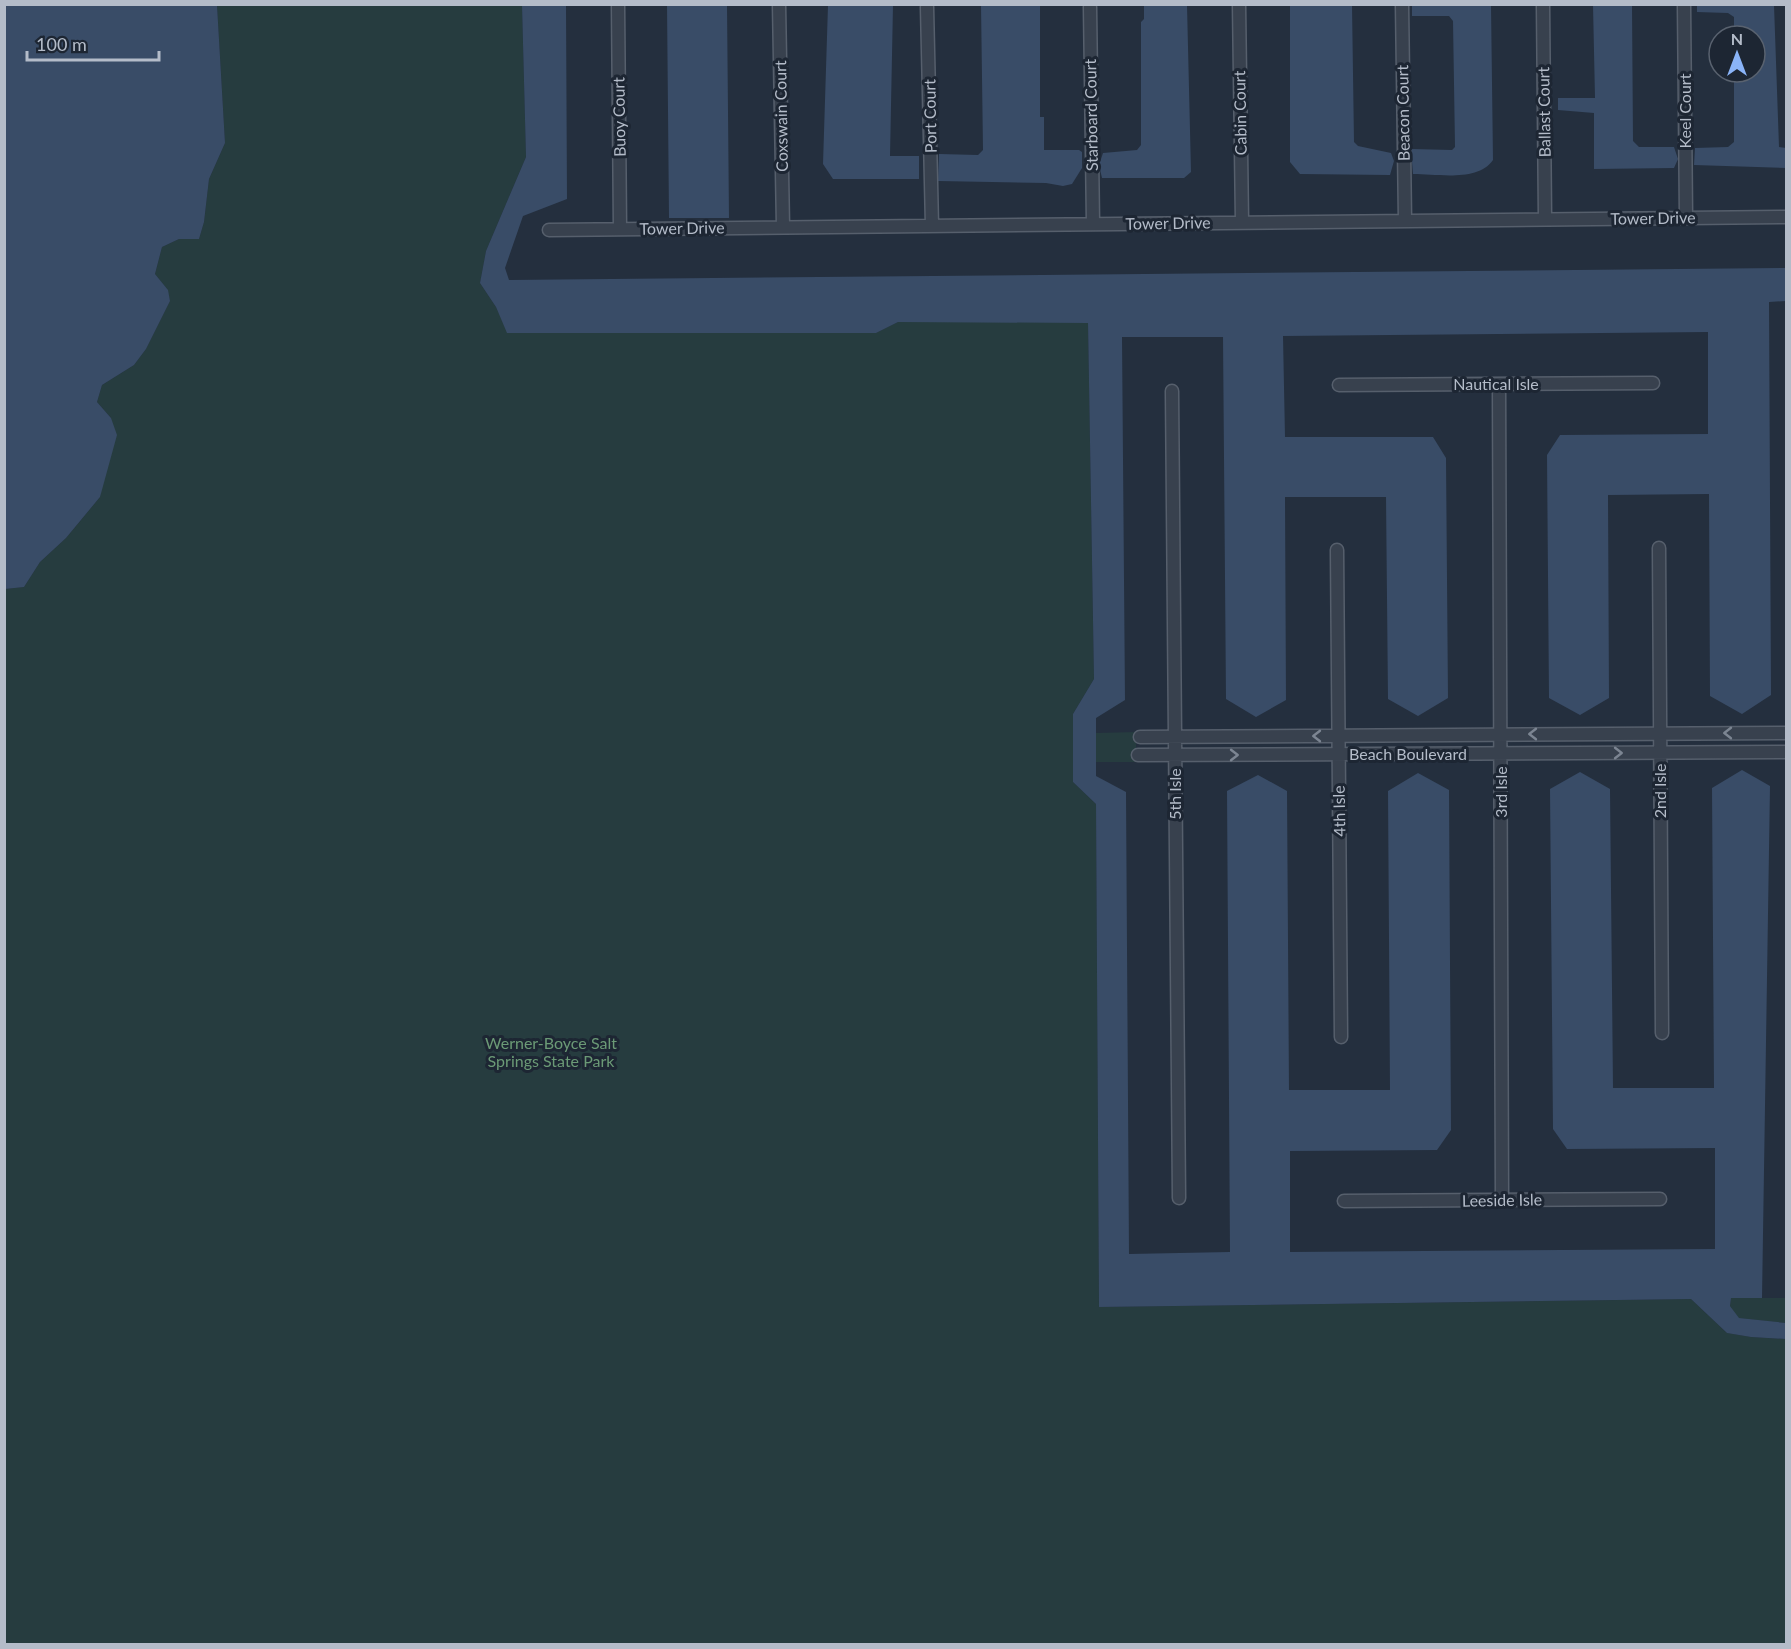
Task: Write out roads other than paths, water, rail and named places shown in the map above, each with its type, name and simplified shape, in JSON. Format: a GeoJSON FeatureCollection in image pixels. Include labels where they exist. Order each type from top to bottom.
{"type":"FeatureCollection","features":[{"type":"Feature","properties":{"kind":"street","name":"Buoy Court"},"geometry":{"type":"LineString","coordinates":[[618,4],[620,229]]}},
{"type":"Feature","properties":{"kind":"street","name":"Coxswain Court"},"geometry":{"type":"LineString","coordinates":[[779,4],[783,227]]}},
{"type":"Feature","properties":{"kind":"street","name":"Cabin Court"},"geometry":{"type":"LineString","coordinates":[[1239,4],[1242,222]]}},
{"type":"Feature","properties":{"kind":"street","name":"Beacon Court"},"geometry":{"type":"LineString","coordinates":[[1402,4],[1405,221]]}},
{"type":"Feature","properties":{"kind":"street","name":"Ballast Court"},"geometry":{"type":"LineString","coordinates":[[1543,4],[1545,219]]}},
{"type":"Feature","properties":{"kind":"street","name":"Keel Court"},"geometry":{"type":"LineString","coordinates":[[1684,4],[1686,218]]}},
{"type":"Feature","properties":{"kind":"street","name":"Port Court"},"geometry":{"type":"LineString","coordinates":[[927,7],[932,226]]}},
{"type":"Feature","properties":{"kind":"street","name":"Starboard Court"},"geometry":{"type":"LineString","coordinates":[[1090,7],[1093,224]]}},
{"type":"Feature","properties":{"kind":"street","name":"Tower Drive"},"geometry":{"type":"LineString","coordinates":[[549,230],[1786,217]]}},
{"type":"Feature","properties":{"kind":"street","name":"Nautical Isle"},"geometry":{"type":"LineString","coordinates":[[1339,385],[1653,383]]}},
{"type":"Feature","properties":{"kind":"street","name":"3rd Isle"},"geometry":{"type":"LineString","coordinates":[[1499,384],[1502,1200]]}},
{"type":"Feature","properties":{"kind":"street","name":"5th Isle"},"geometry":{"type":"LineString","coordinates":[[1172,391],[1179,1197]]}},
{"type":"Feature","properties":{"kind":"street","name":"2nd Isle"},"geometry":{"type":"LineString","coordinates":[[1659,548],[1662,1034]]}},
{"type":"Feature","properties":{"kind":"street","name":"4th Isle"},"geometry":{"type":"LineString","coordinates":[[1337,550],[1341,1037]]}},
{"type":"Feature","properties":{"kind":"street","name":"Beach Boulevard"},"geometry":{"type":"LineString","coordinates":[[1140,737],[1786,733]]}},
{"type":"Feature","properties":{"kind":"street","name":"Beach Boulevard"},"geometry":{"type":"LineString","coordinates":[[1138,755],[1786,752]]}},
{"type":"Feature","properties":{"kind":"street","name":"Leeside Isle"},"geometry":{"type":"LineString","coordinates":[[1344,1201],[1660,1198]]}},
{"type":"Feature","properties":{"kind":"water"},"geometry":{"type":"Polygon","coordinates":[[[4,5],[217,5],[225,143],[209,179],[204,222],[199,239],[179,239],[162,247],[155,274],[168,290],[170,301],[146,349],[134,365],[102,385],[97,402],[111,418],[117,435],[100,497],[66,538],[40,562],[24,587],[5,589],[4,5]]]}},
{"type":"Feature","properties":{"kind":"water"},"geometry":{"type":"Polygon","coordinates":[[[522,5],[566,5],[567,199],[523,216],[505,268],[509,280],[1786,268],[1786,301],[1769,302],[1771,695],[1742,714],[1710,696],[1709,494],[1608,495],[1609,698],[1580,715],[1549,698],[1547,455],[1560,435],[1708,434],[1708,332],[1283,336],[1285,437],[1433,437],[1446,458],[1448,698],[1418,716],[1388,699],[1386,497],[1285,497],[1286,700],[1256,717],[1226,699],[1223,337],[1122,337],[1125,700],[1096,718],[1096,776],[1126,792],[1129,1254],[1230,1252],[1227,791],[1258,775],[1287,791],[1289,1090],[1390,1090],[1388,791],[1418,773],[1449,790],[1451,1130],[1437,1150],[1290,1151],[1290,1252],[1715,1249],[1715,1148],[1567,1149],[1553,1129],[1550,789],[1580,772],[1610,789],[1613,1088],[1714,1088],[1712,788],[1742,770],[1770,786],[1762,1298],[1731,1298],[1730,1306],[1739,1318],[1786,1323],[1786,1339],[1727,1333],[1691,1299],[1099,1307],[1096,804],[1073,782],[1073,714],[1094,679],[1088,323],[898,322],[876,333],[507,333],[496,307],[480,283],[486,251],[526,157],[522,5]]]}},
{"type":"Feature","properties":{"kind":"water"},"geometry":{"type":"Polygon","coordinates":[[[667,5],[727,5],[729,218],[669,218],[667,5]]]}},
{"type":"Feature","properties":{"kind":"water"},"geometry":{"type":"Polygon","coordinates":[[[828,5],[893,5],[890,156],[919,156],[919,179],[833,179],[823,164],[828,5]]]}},
{"type":"Feature","properties":{"kind":"water"},"geometry":{"type":"Polygon","coordinates":[[[981,5],[1040,5],[1040,117],[1044,117],[1044,150],[1079,150],[1082,152],[1082,168],[1072,184],[1063,186],[1046,183],[938,181],[939,154],[978,155],[983,150],[981,5]]]}},
{"type":"Feature","properties":{"kind":"water"},"geometry":{"type":"Polygon","coordinates":[[[1144,5],[1187,5],[1191,172],[1184,178],[1102,178],[1099,165],[1103,153],[1137,150],[1141,145],[1141,22],[1144,19],[1144,5]]]}},
{"type":"Feature","properties":{"kind":"water"},"geometry":{"type":"Polygon","coordinates":[[[1290,5],[1352,5],[1354,142],[1358,146],[1391,153],[1394,161],[1390,175],[1300,174],[1290,162],[1290,5]]]}},
{"type":"Feature","properties":{"kind":"water"},"geometry":{"type":"Polygon","coordinates":[[[1412,5],[1491,5],[1493,160],[1478,171],[1457,175],[1413,174],[1411,149],[1452,150],[1455,147],[1453,21],[1449,16],[1412,16],[1412,5]]]}},
{"type":"Feature","properties":{"kind":"water"},"geometry":{"type":"Polygon","coordinates":[[[1593,5],[1632,5],[1633,141],[1639,147],[1674,147],[1678,159],[1674,168],[1594,169],[1594,113],[1558,110],[1558,98],[1595,98],[1593,5]]]}},
{"type":"Feature","properties":{"kind":"water"},"geometry":{"type":"Polygon","coordinates":[[[1697,5],[1774,5],[1779,147],[1786,148],[1786,168],[1694,165],[1695,148],[1728,147],[1734,142],[1734,84],[1767,84],[1767,24],[1734,24],[1734,17],[1728,13],[1697,12],[1697,5]]]}},
{"type":"Feature","properties":{"kind":"park label","name":"Werner-Boyce Salt Springs State Park"},"geometry":{"type":"Point","coordinates":[551,1052]}}]}
